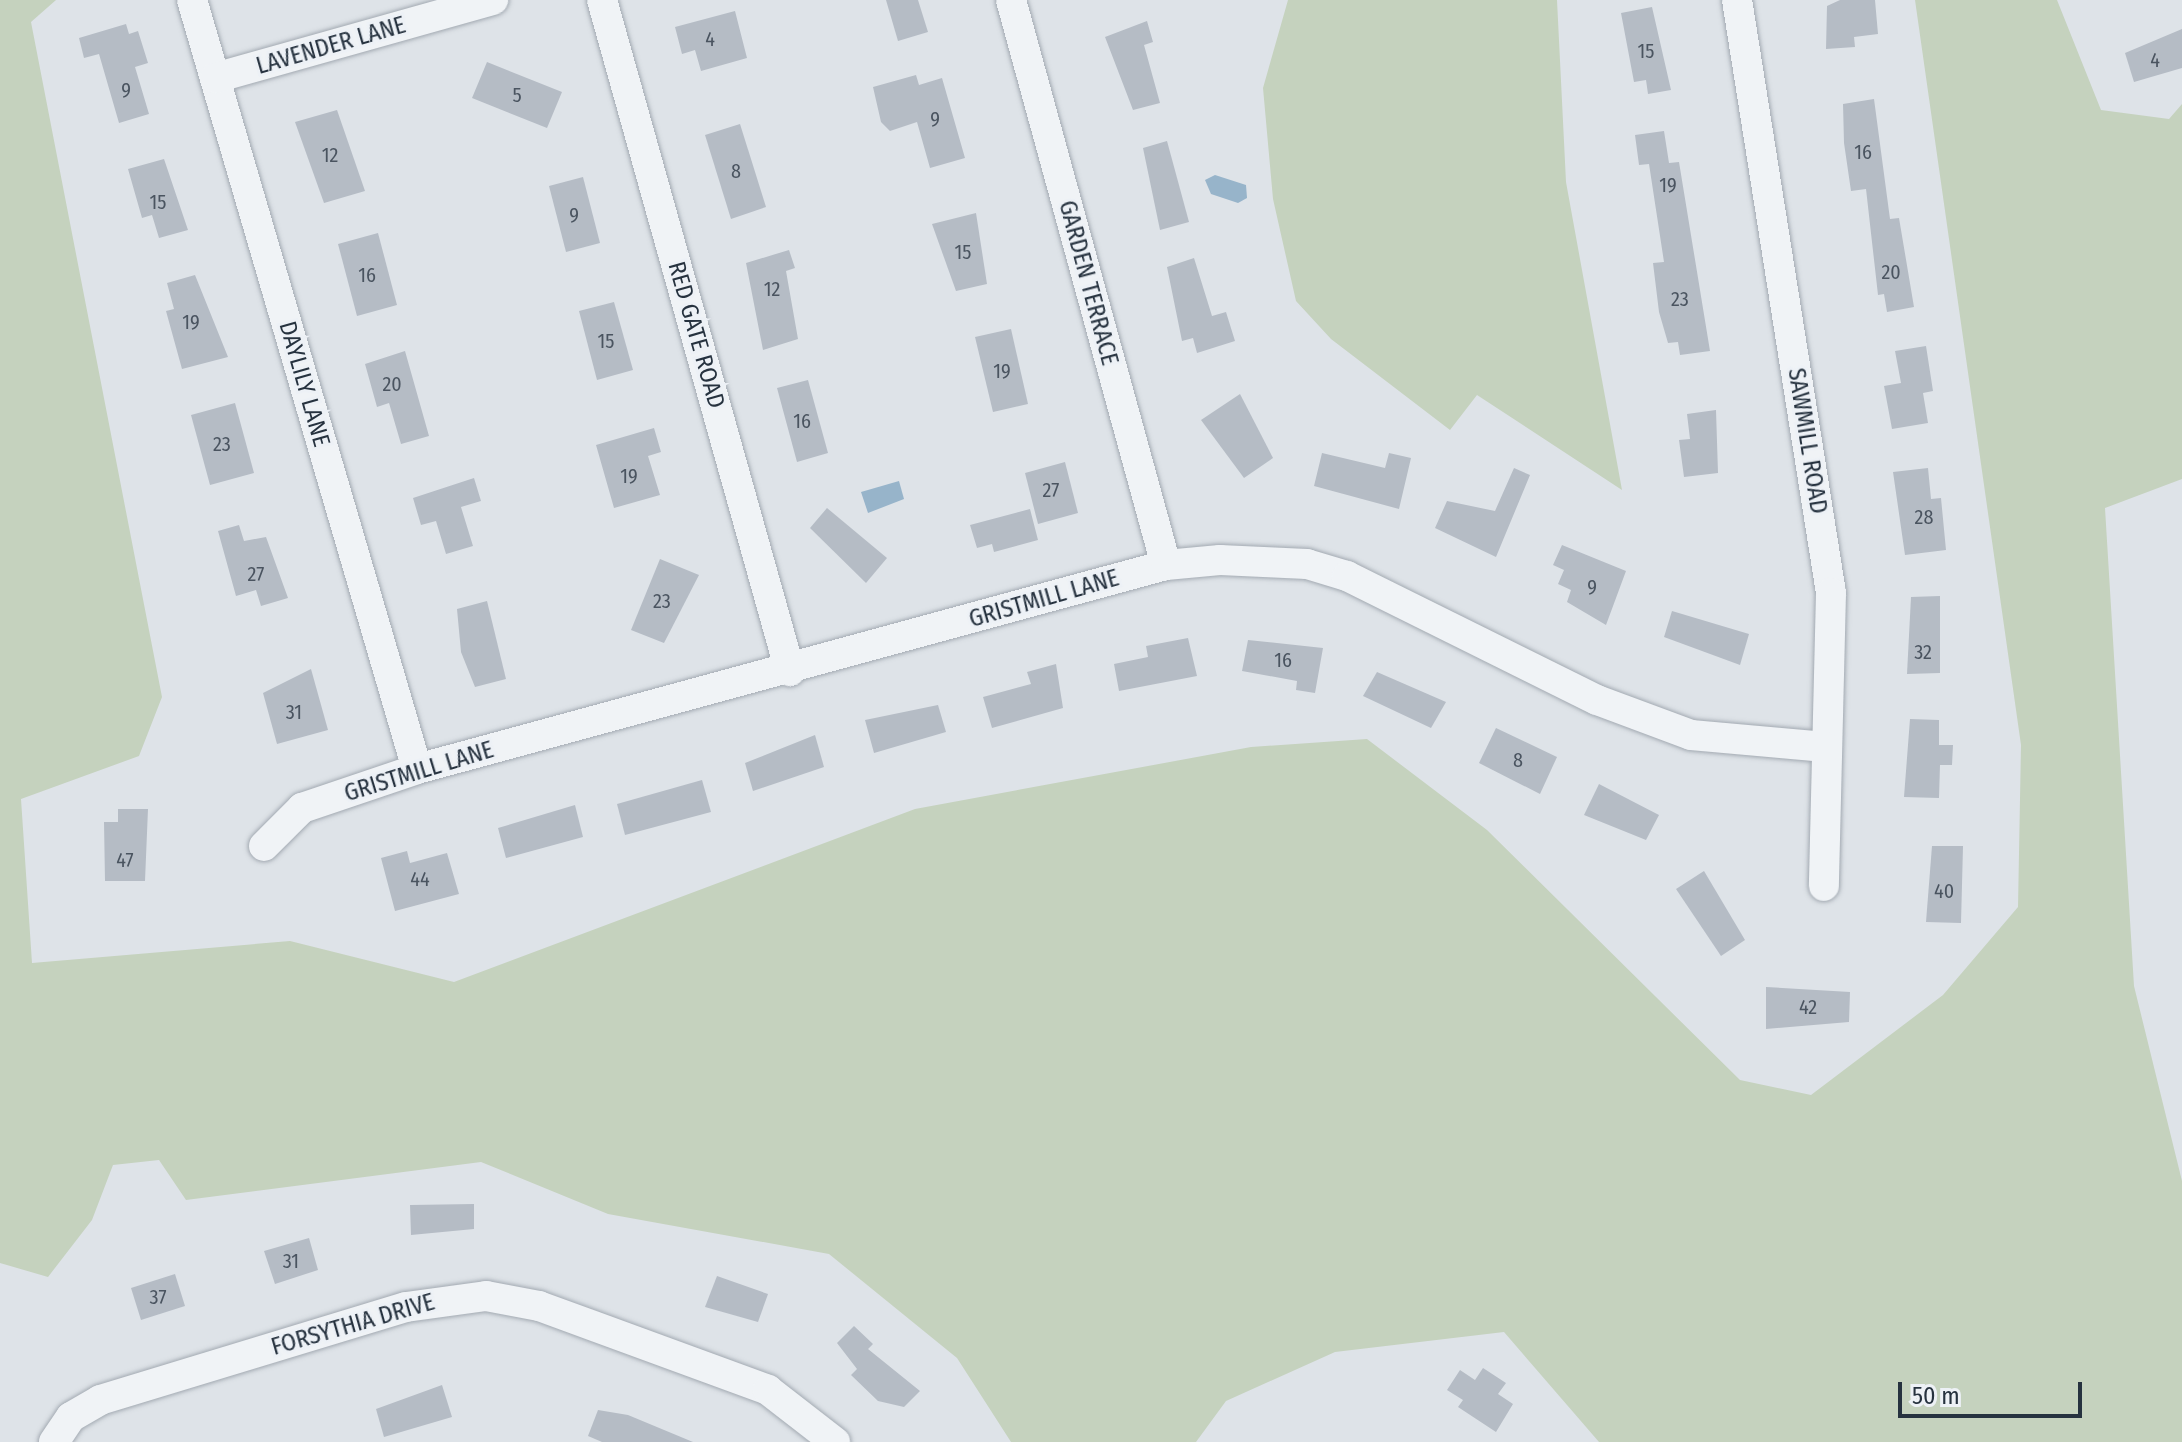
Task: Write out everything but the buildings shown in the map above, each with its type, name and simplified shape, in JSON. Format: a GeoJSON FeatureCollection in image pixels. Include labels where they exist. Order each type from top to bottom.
{"type":"FeatureCollection","features":[{"type":"Feature","properties":{"kind":"street","name":"DAYLILY LANE"},"geometry":{"type":"LineString","coordinates":[[192,0],[417,769]]}},
{"type":"Feature","properties":{"kind":"street","name":"LAVENDER LANE"},"geometry":{"type":"LineString","coordinates":[[215,78],[493,0]]}},
{"type":"Feature","properties":{"kind":"street","name":"RED GATE ROAD"},"geometry":{"type":"LineString","coordinates":[[602,0],[790,671]]}},
{"type":"Feature","properties":{"kind":"street","name":"GARDEN TERRACE"},"geometry":{"type":"LineString","coordinates":[[1011,0],[1166,565]]}},
{"type":"Feature","properties":{"kind":"street","name":"SAWMILL ROAD"},"geometry":{"type":"LineString","coordinates":[[1737,0],[1831,593],[1824,886]]}},
{"type":"Feature","properties":{"kind":"street","name":"GRISTMILL LANE"},"geometry":{"type":"LineString","coordinates":[[264,846],[302,808],[417,769],[790,671],[1166,565],[1307,564],[1387,591],[1640,719],[1731,742],[1825,747]]}},
{"type":"Feature","properties":{"kind":"street","name":"FORSYTHIA DRIVE"},"geometry":{"type":"LineString","coordinates":[[54,1442],[71,1417],[113,1395],[406,1307],[486,1296],[539,1306],[768,1390],[835,1442]]}},
{"type":"Feature","properties":{"kind":"green space"},"geometry":{"type":"Polygon","coordinates":[[[0,0],[56,0],[31,22],[162,697],[139,756],[21,799],[32,963],[290,941],[454,982],[915,809],[1251,747],[1367,739],[1487,830],[1740,1080],[1811,1095],[1943,995],[2018,907],[2021,745],[1915,0],[2057,0],[2101,110],[2169,119],[2182,104],[2182,479],[2105,508],[2134,986],[2182,1181],[2182,1442],[1599,1442],[1504,1332],[1335,1352],[1226,1401],[1196,1442],[1011,1442],[957,1358],[829,1254],[608,1214],[481,1162],[186,1200],[159,1160],[113,1165],[92,1220],[48,1277],[0,1263],[0,0]]]}},
{"type":"Feature","properties":{"kind":"green space"},"geometry":{"type":"Polygon","coordinates":[[[1288,0],[1557,0],[1566,182],[1622,490],[1477,395],[1450,430],[1331,339],[1296,301],[1273,199],[1263,88],[1288,0]]]}},
{"type":"Feature","properties":{"kind":"water"},"geometry":{"type":"Polygon","coordinates":[[[1215,175],[1246,185],[1247,198],[1238,203],[1211,194],[1205,180],[1215,175]]]}},
{"type":"Feature","properties":{"kind":"water"},"geometry":{"type":"Polygon","coordinates":[[[899,481],[904,499],[868,513],[861,492],[899,481]]]}}]}
